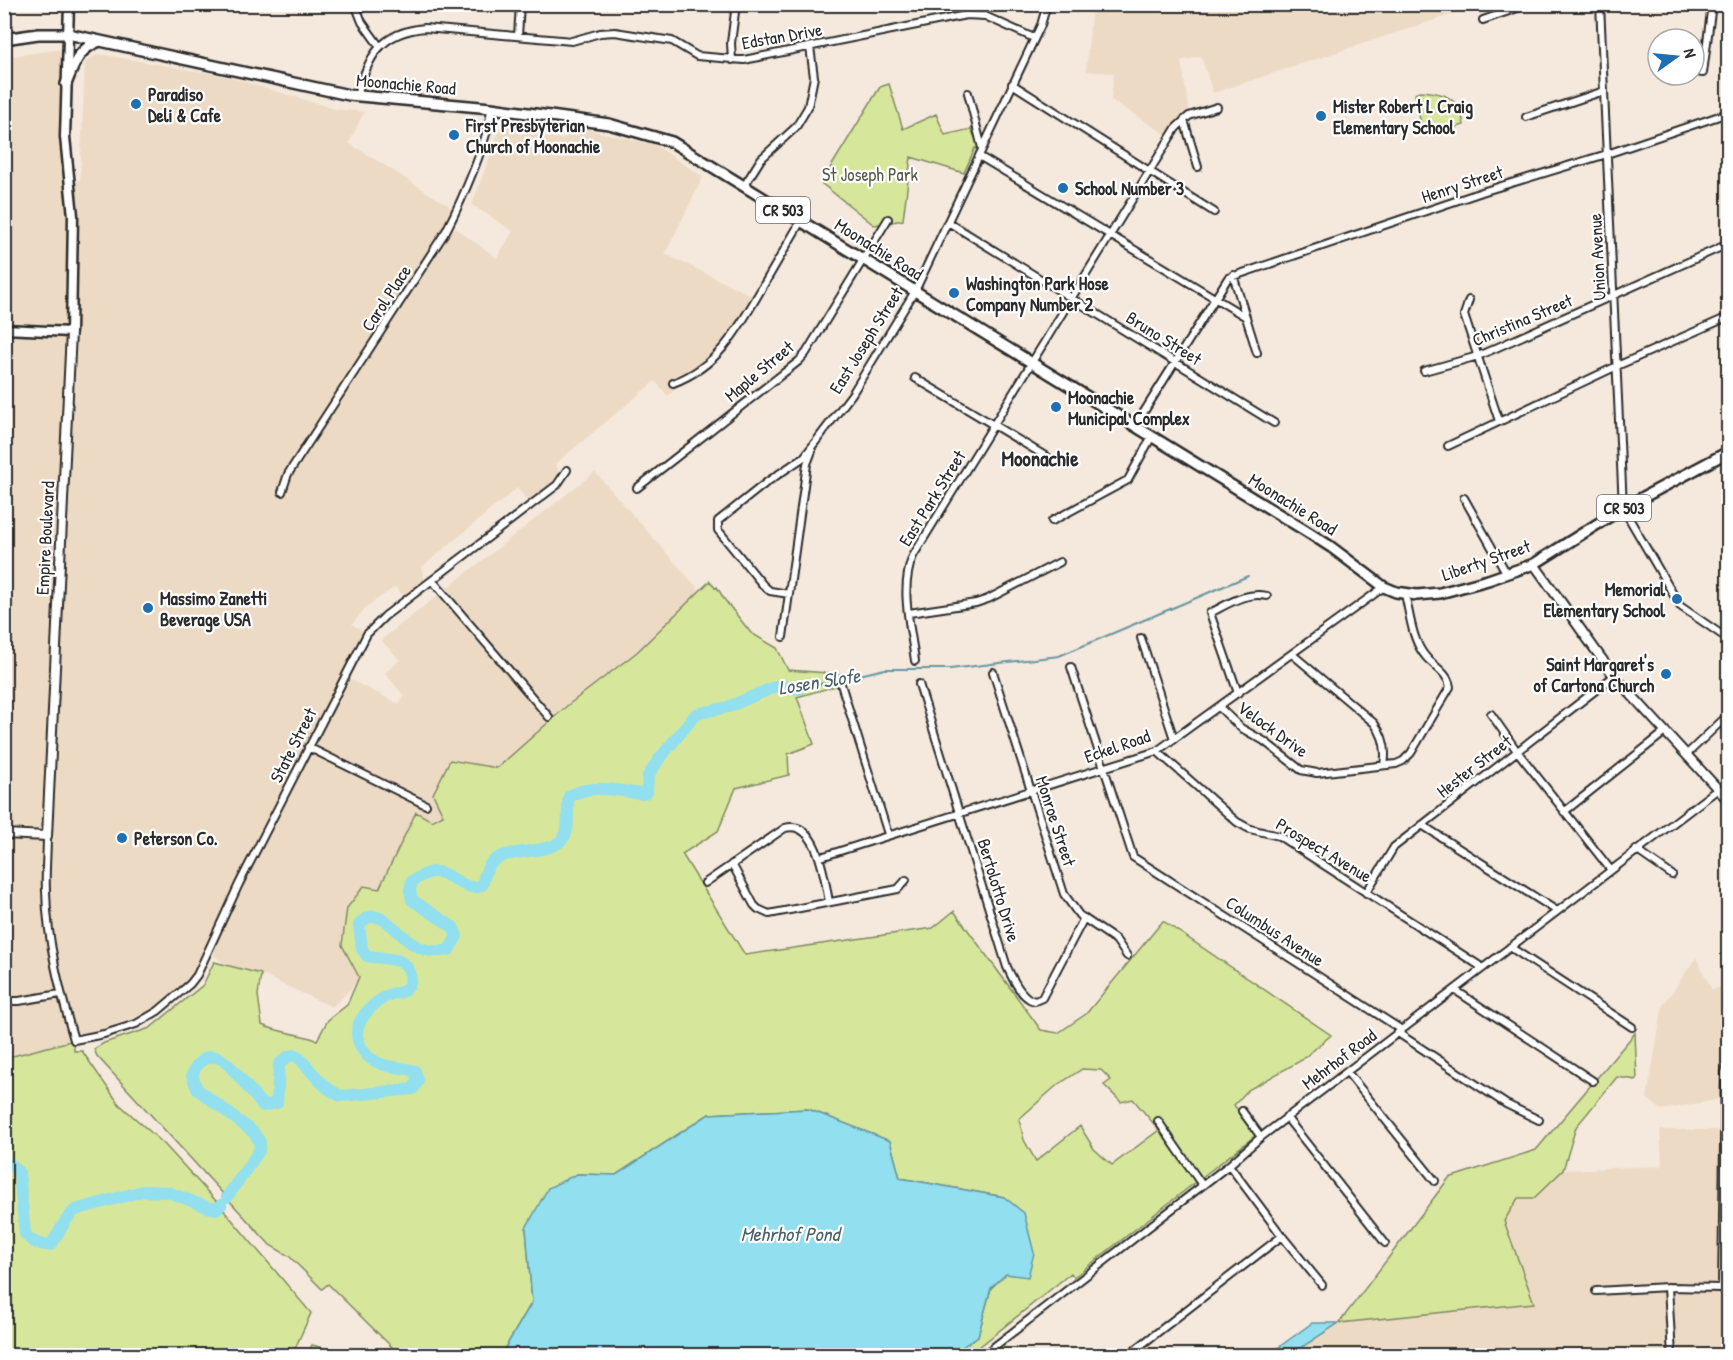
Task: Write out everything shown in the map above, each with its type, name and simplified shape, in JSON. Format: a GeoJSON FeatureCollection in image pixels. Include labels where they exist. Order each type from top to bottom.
{"type":"FeatureCollection","features":[{"type":"Feature","properties":{"kind":"main road","name":"Empire Boulevard"},"geometry":{"type":"LineString","coordinates":[[69,4],[65,137],[73,216],[71,332]]}},
{"type":"Feature","properties":{"kind":"main road","name":"CR 503"},"geometry":{"type":"LineString","coordinates":[[4,39],[38,34],[68,34]]}},
{"type":"Feature","properties":{"kind":"main road","name":"Moonachie Road"},"geometry":{"type":"LineString","coordinates":[[68,34],[357,96],[491,108],[609,123],[661,137],[683,147],[1306,531],[1345,558]]}},
{"type":"Feature","properties":{"kind":"main road"},"geometry":{"type":"LineString","coordinates":[[66,84],[82,51],[87,46],[102,41]]}},
{"type":"Feature","properties":{"kind":"main road"},"geometry":{"type":"LineString","coordinates":[[4,329],[71,332]]}},
{"type":"Feature","properties":{"kind":"main road","name":"Liberty Street"},"geometry":{"type":"LineString","coordinates":[[1345,558],[1384,587],[1417,596],[1440,593],[1534,564],[1623,508],[1728,452]]}},
{"type":"Feature","properties":{"kind":"street"},"geometry":{"type":"LineString","coordinates":[[355,4],[362,22],[380,46]]}},
{"type":"Feature","properties":{"kind":"street"},"geometry":{"type":"LineString","coordinates":[[518,36],[520,4]]}},
{"type":"Feature","properties":{"kind":"street"},"geometry":{"type":"LineString","coordinates":[[732,60],[731,43],[736,4]]}},
{"type":"Feature","properties":{"kind":"street","name":"East Joseph Street"},"geometry":{"type":"LineString","coordinates":[[789,594],[770,591],[763,585],[718,530],[718,521],[767,482],[804,457],[852,394],[915,291],[1045,15],[1047,4]]}},
{"type":"Feature","properties":{"kind":"street"},"geometry":{"type":"LineString","coordinates":[[1483,20],[1528,4]]}},
{"type":"Feature","properties":{"kind":"street","name":"Union Avenue"},"geometry":{"type":"LineString","coordinates":[[1600,4],[1623,508]]}},
{"type":"Feature","properties":{"kind":"street"},"geometry":{"type":"LineString","coordinates":[[1706,52],[1713,4]]}},
{"type":"Feature","properties":{"kind":"street","name":"Edstan Drive"},"geometry":{"type":"LineString","coordinates":[[357,96],[365,70],[380,46],[395,35],[425,28],[572,41],[600,33],[615,32],[672,41],[697,56],[732,60],[753,59],[966,15],[993,19],[1034,38]]}},
{"type":"Feature","properties":{"kind":"street"},"geometry":{"type":"LineString","coordinates":[[744,186],[762,159],[788,136],[803,117],[813,88],[814,72],[810,47]]}},
{"type":"Feature","properties":{"kind":"street"},"geometry":{"type":"LineString","coordinates":[[1012,84],[1214,212]]}},
{"type":"Feature","properties":{"kind":"street"},"geometry":{"type":"LineString","coordinates":[[1526,117],[1604,91]]}},
{"type":"Feature","properties":{"kind":"street"},"geometry":{"type":"LineString","coordinates":[[968,93],[982,148]]}},
{"type":"Feature","properties":{"kind":"street"},"geometry":{"type":"LineString","coordinates":[[1198,167],[1184,120],[1216,107]]}},
{"type":"Feature","properties":{"kind":"street","name":"Carol Place"},"geometry":{"type":"LineString","coordinates":[[282,492],[288,474],[446,231],[484,139],[491,108]]}},
{"type":"Feature","properties":{"kind":"street","name":"Henry Street"},"geometry":{"type":"LineString","coordinates":[[1233,275],[1728,113]]}},
{"type":"Feature","properties":{"kind":"street","name":"East Park Street"},"geometry":{"type":"LineString","coordinates":[[915,661],[906,576],[913,556],[1176,128],[1184,120]]}},
{"type":"Feature","properties":{"kind":"street"},"geometry":{"type":"LineString","coordinates":[[979,156],[1246,317]]}},
{"type":"Feature","properties":{"kind":"street","name":"Maple Street"},"geometry":{"type":"LineString","coordinates":[[637,488],[799,361],[888,219]]}},
{"type":"Feature","properties":{"kind":"street"},"geometry":{"type":"LineString","coordinates":[[673,383],[690,376],[724,348],[747,315],[801,221]]}},
{"type":"Feature","properties":{"kind":"street","name":"Bruno Street"},"geometry":{"type":"LineString","coordinates":[[948,222],[1274,423]]}},
{"type":"Feature","properties":{"kind":"street","name":"Christina Street"},"geometry":{"type":"LineString","coordinates":[[1424,371],[1478,356],[1728,244]]}},
{"type":"Feature","properties":{"kind":"street"},"geometry":{"type":"LineString","coordinates":[[1135,426],[1224,281],[1233,275],[1257,353]]}},
{"type":"Feature","properties":{"kind":"street"},"geometry":{"type":"LineString","coordinates":[[1469,300],[1464,315],[1499,421]]}},
{"type":"Feature","properties":{"kind":"street"},"geometry":{"type":"LineString","coordinates":[[1448,446],[1617,366],[1728,317]]}},
{"type":"Feature","properties":{"kind":"street","name":"Empire Boulevard"},"geometry":{"type":"LineString","coordinates":[[71,332],[47,836],[46,900],[60,994],[74,1040]]}},
{"type":"Feature","properties":{"kind":"street"},"geometry":{"type":"LineString","coordinates":[[915,378],[1057,463]]}},
{"type":"Feature","properties":{"kind":"street"},"geometry":{"type":"LineString","coordinates":[[1052,521],[1128,480],[1152,436]]}},
{"type":"Feature","properties":{"kind":"street","name":"East Joseph Street"},"geometry":{"type":"LineString","coordinates":[[783,637],[807,464],[815,445]]}},
{"type":"Feature","properties":{"kind":"street","name":"State Street"},"geometry":{"type":"LineString","coordinates":[[74,1040],[136,1024],[158,1011],[190,984],[197,975],[239,884],[367,634],[385,616],[557,485],[567,470]]}},
{"type":"Feature","properties":{"kind":"street"},"geometry":{"type":"LineString","coordinates":[[1464,498],[1507,574]]}},
{"type":"Feature","properties":{"kind":"street"},"geometry":{"type":"LineString","coordinates":[[1623,508],[1680,606],[1728,639]]}},
{"type":"Feature","properties":{"kind":"street"},"geometry":{"type":"LineString","coordinates":[[909,613],[976,603],[988,599],[1060,562]]}},
{"type":"Feature","properties":{"kind":"street"},"geometry":{"type":"LineString","coordinates":[[1534,564],[1614,676],[1728,800]]}},
{"type":"Feature","properties":{"kind":"street"},"geometry":{"type":"LineString","coordinates":[[432,580],[549,717]]}},
{"type":"Feature","properties":{"kind":"street","name":"Eckel Road"},"geometry":{"type":"LineString","coordinates":[[821,857],[1156,751],[1384,587]]}},
{"type":"Feature","properties":{"kind":"street"},"geometry":{"type":"LineString","coordinates":[[1238,693],[1210,613],[1246,596],[1253,594],[1267,596]]}},
{"type":"Feature","properties":{"kind":"street","name":"Velock Drive"},"geometry":{"type":"LineString","coordinates":[[1219,707],[1241,728],[1264,741],[1301,770],[1317,773],[1396,764],[1409,756],[1450,687],[1448,678],[1420,650],[1404,594]]}},
{"type":"Feature","properties":{"kind":"street"},"geometry":{"type":"LineString","coordinates":[[1141,638],[1174,740]]}},
{"type":"Feature","properties":{"kind":"street"},"geometry":{"type":"LineString","coordinates":[[1292,654],[1380,730],[1385,746],[1384,765]]}},
{"type":"Feature","properties":{"kind":"street"},"geometry":{"type":"LineString","coordinates":[[1071,667],[1104,767]]}},
{"type":"Feature","properties":{"kind":"street","name":"Monroe Street"},"geometry":{"type":"LineString","coordinates":[[993,672],[1064,894],[1073,909],[1116,940],[1127,956]]}},
{"type":"Feature","properties":{"kind":"street","name":"Hester Street"},"geometry":{"type":"LineString","coordinates":[[1366,892],[1394,847],[1614,676]]}},
{"type":"Feature","properties":{"kind":"street"},"geometry":{"type":"LineString","coordinates":[[840,681],[888,834]]}},
{"type":"Feature","properties":{"kind":"street","name":"Bertolotto Drive"},"geometry":{"type":"LineString","coordinates":[[919,684],[1007,967],[1027,999],[1035,1001],[1042,998],[1084,918]]}},
{"type":"Feature","properties":{"kind":"street"},"geometry":{"type":"LineString","coordinates":[[1491,714],[1517,751],[1610,869]]}},
{"type":"Feature","properties":{"kind":"street"},"geometry":{"type":"LineString","coordinates":[[1686,755],[1728,715]]}},
{"type":"Feature","properties":{"kind":"street"},"geometry":{"type":"LineString","coordinates":[[1564,812],[1665,732]]}},
{"type":"Feature","properties":{"kind":"street"},"geometry":{"type":"LineString","coordinates":[[308,747],[426,805]]}},
{"type":"Feature","properties":{"kind":"street","name":"Prospect Avenue"},"geometry":{"type":"LineString","coordinates":[[1156,751],[1237,822],[1250,829],[1279,836],[1483,968]]}},
{"type":"Feature","properties":{"kind":"street","name":"Columbus Avenue"},"geometry":{"type":"LineString","coordinates":[[1104,767],[1133,857],[1400,1031],[1506,1104],[1539,1120]]}},
{"type":"Feature","properties":{"kind":"street","name":"Mehrhof Road"},"geometry":{"type":"LineString","coordinates":[[983,1355],[1229,1165],[1261,1137],[1718,789]]}},
{"type":"Feature","properties":{"kind":"street"},"geometry":{"type":"LineString","coordinates":[[1422,825],[1557,911]]}},
{"type":"Feature","properties":{"kind":"street"},"geometry":{"type":"LineString","coordinates":[[705,883],[790,827],[796,827],[805,832],[821,857],[829,902]]}},
{"type":"Feature","properties":{"kind":"street"},"geometry":{"type":"LineString","coordinates":[[4,834],[47,836]]}},
{"type":"Feature","properties":{"kind":"street"},"geometry":{"type":"LineString","coordinates":[[1636,850],[1672,874]]}},
{"type":"Feature","properties":{"kind":"street"},"geometry":{"type":"LineString","coordinates":[[732,864],[754,905],[763,912],[775,913],[897,889],[906,880]]}},
{"type":"Feature","properties":{"kind":"street"},"geometry":{"type":"LineString","coordinates":[[1510,947],[1632,1027]]}},
{"type":"Feature","properties":{"kind":"street"},"geometry":{"type":"LineString","coordinates":[[1455,990],[1593,1081]]}},
{"type":"Feature","properties":{"kind":"street"},"geometry":{"type":"LineString","coordinates":[[4,1001],[19,1002],[60,994]]}},
{"type":"Feature","properties":{"kind":"street"},"geometry":{"type":"LineString","coordinates":[[1728,1060],[1725,1074],[1722,1288],[1728,1295]]}},
{"type":"Feature","properties":{"kind":"street"},"geometry":{"type":"LineString","coordinates":[[1347,1072],[1434,1181]]}},
{"type":"Feature","properties":{"kind":"street"},"geometry":{"type":"LineString","coordinates":[[1242,1111],[1261,1137]]}},
{"type":"Feature","properties":{"kind":"street"},"geometry":{"type":"LineString","coordinates":[[1286,1118],[1385,1242]]}},
{"type":"Feature","properties":{"kind":"street"},"geometry":{"type":"LineString","coordinates":[[1158,1121],[1202,1185]]}},
{"type":"Feature","properties":{"kind":"street"},"geometry":{"type":"LineString","coordinates":[[1229,1165],[1322,1285]]}},
{"type":"Feature","properties":{"kind":"street"},"geometry":{"type":"LineString","coordinates":[[1127,1356],[1282,1236]]}},
{"type":"Feature","properties":{"kind":"street"},"geometry":{"type":"LineString","coordinates":[[1596,1292],[1668,1287],[1722,1288]]}},
{"type":"Feature","properties":{"kind":"street"},"geometry":{"type":"LineString","coordinates":[[1668,1287],[1672,1356]]}},
{"type":"Feature","properties":{"kind":"shaded area"},"geometry":{"type":"Polygon","coordinates":[[[1092,5],[1480,5],[1213,93],[1201,56],[1181,61],[1190,116],[1170,137],[1111,100],[1114,73],[1086,71],[1092,5]]]}},
{"type":"Feature","properties":{"kind":"shaded area"},"geometry":{"type":"Polygon","coordinates":[[[69,48],[72,181],[80,180],[85,62],[99,54],[229,77],[335,109],[364,112],[349,143],[457,211],[451,225],[497,258],[513,231],[472,205],[503,121],[563,140],[568,125],[655,145],[703,177],[665,254],[757,298],[743,322],[668,396],[655,381],[555,464],[564,480],[533,506],[517,488],[422,567],[426,589],[409,601],[395,587],[367,606],[352,624],[367,634],[347,678],[399,704],[404,696],[385,673],[400,660],[381,640],[595,472],[700,591],[637,652],[568,705],[443,815],[432,821],[416,812],[378,889],[342,945],[359,977],[352,988],[332,1007],[261,974],[223,963],[212,953],[206,963],[161,1009],[59,1043],[5,1058],[5,57],[69,48]]]}},
{"type":"Feature","properties":{"kind":"shaded area"},"geometry":{"type":"Polygon","coordinates":[[[1696,958],[1712,990],[1728,985],[1728,1355],[1290,1356],[1339,1323],[1533,1303],[1504,1221],[1518,1197],[1534,1198],[1563,1170],[1662,1166],[1660,1130],[1721,1130],[1721,1099],[1661,1110],[1647,1098],[1663,1005],[1696,958]]]}},
{"type":"Feature","properties":{"kind":"green space","name":"St Joseph Park"},"geometry":{"type":"Polygon","coordinates":[[[889,84],[903,129],[936,114],[945,135],[971,129],[981,150],[975,148],[964,173],[911,157],[903,220],[874,225],[821,183],[880,87],[889,84]]]}},
{"type":"Feature","properties":{"kind":"green space"},"geometry":{"type":"Polygon","coordinates":[[[1419,91],[1450,98],[1459,108],[1464,125],[1423,135],[1415,94],[1419,91]]]}},
{"type":"Feature","properties":{"kind":"green space"},"geometry":{"type":"Polygon","coordinates":[[[710,581],[751,633],[777,648],[788,670],[841,674],[836,686],[797,697],[814,744],[788,754],[789,775],[736,788],[718,831],[682,854],[745,955],[933,928],[954,911],[1041,1030],[1058,1033],[1086,1014],[1163,921],[1331,1035],[1302,1060],[1248,1090],[1234,1105],[1256,1135],[1074,1277],[1071,1273],[968,1356],[949,1355],[978,1336],[991,1288],[1006,1274],[1028,1276],[1004,1197],[900,1178],[890,1141],[808,1109],[709,1114],[616,1175],[577,1174],[526,1228],[532,1302],[501,1355],[400,1355],[328,1284],[322,1289],[289,1256],[270,1245],[97,1056],[94,1049],[104,1043],[150,1028],[203,985],[214,962],[261,974],[258,995],[262,1025],[317,1040],[328,1020],[347,1005],[359,977],[342,945],[347,908],[364,886],[379,889],[416,812],[432,821],[443,815],[433,794],[450,760],[497,768],[568,705],[637,652],[710,581]],[[1082,1069],[1055,1087],[1019,1119],[1024,1140],[1036,1161],[1080,1126],[1094,1149],[1112,1165],[1159,1130],[1133,1099],[1121,1102],[1104,1085],[1111,1080],[1101,1070],[1082,1069]]]}},
{"type":"Feature","properties":{"kind":"green space"},"geometry":{"type":"Polygon","coordinates":[[[1635,1033],[1637,1080],[1617,1077],[1576,1127],[1563,1170],[1534,1198],[1518,1198],[1504,1221],[1534,1303],[1339,1323],[1449,1178],[1536,1150],[1635,1033]]]}},
{"type":"Feature","properties":{"kind":"green space"},"geometry":{"type":"Polygon","coordinates":[[[74,1040],[74,1051],[82,1051],[119,1104],[164,1144],[216,1201],[311,1313],[292,1355],[5,1356],[5,1058],[74,1040]]]}},
{"type":"Feature","properties":{"kind":"green space"},"geometry":{"type":"Polygon","coordinates":[[[312,1345],[350,1355],[307,1355],[312,1345]]]}},
{"type":"Feature","properties":{"kind":"water","name":"Mehrhof Pond"},"geometry":{"type":"Polygon","coordinates":[[[808,1109],[890,1141],[900,1178],[1004,1197],[1024,1213],[1034,1253],[1028,1277],[1006,1274],[991,1288],[978,1336],[949,1356],[501,1355],[532,1302],[526,1228],[548,1188],[577,1174],[616,1175],[709,1114],[808,1109]]]}},
{"type":"Feature","properties":{"kind":"water"},"geometry":{"type":"Polygon","coordinates":[[[1312,1323],[1339,1323],[1290,1355],[1268,1355],[1312,1323]]]}},
{"type":"Feature","properties":{"kind":"waterway","name":"Losen Slofe"},"geometry":{"type":"LineString","coordinates":[[799,689],[885,669],[950,669],[1059,656],[1248,576]]}},
{"type":"Feature","properties":{"kind":"waterway","name":"Losen Slofe"},"geometry":{"type":"LineString","coordinates":[[227,1197],[259,1151],[260,1142],[253,1132],[197,1089],[192,1075],[200,1062],[211,1057],[221,1059],[236,1073],[263,1106],[277,1103],[279,1064],[289,1056],[296,1055],[328,1089],[342,1096],[413,1089],[418,1081],[415,1071],[387,1066],[371,1059],[361,1048],[358,1040],[358,1026],[366,1013],[385,997],[404,991],[410,983],[409,970],[403,963],[392,959],[367,956],[362,949],[359,925],[373,916],[387,922],[417,946],[426,950],[449,950],[457,936],[453,927],[412,900],[410,890],[412,881],[428,873],[438,872],[470,887],[482,885],[486,871],[497,858],[549,847],[564,837],[567,828],[569,796],[596,789],[642,794],[647,792],[648,776],[696,714],[728,707],[777,686],[799,689]]}},
{"type":"Feature","properties":{"kind":"waterway","name":"Losen Slofe"},"geometry":{"type":"LineString","coordinates":[[4,1163],[12,1165],[19,1173],[25,1234],[40,1244],[51,1245],[75,1210],[143,1191],[168,1192],[216,1209],[221,1205]]}},
{"type":"Feature","properties":{"kind":"place","name":"Paradiso Deli & Cafe"},"geometry":{"type":"Point","coordinates":[136,104]}},
{"type":"Feature","properties":{"kind":"place","name":"Mister Robert L Craig Elementary School"},"geometry":{"type":"Point","coordinates":[1321,116]}},
{"type":"Feature","properties":{"kind":"place","name":"First Presbyterian Church of Moonachie"},"geometry":{"type":"Point","coordinates":[454,135]}},
{"type":"Feature","properties":{"kind":"place","name":"School Number 3"},"geometry":{"type":"Point","coordinates":[1063,188]}},
{"type":"Feature","properties":{"kind":"place","name":"Washington Park Hose Company Number 2"},"geometry":{"type":"Point","coordinates":[954,293]}},
{"type":"Feature","properties":{"kind":"place","name":"Moonachie Municipal Complex"},"geometry":{"type":"Point","coordinates":[1056,407]}},
{"type":"Feature","properties":{"kind":"place","name":"Memorial Elementary School"},"geometry":{"type":"Point","coordinates":[1677,599]}},
{"type":"Feature","properties":{"kind":"place","name":"Massimo Zanetti Beverage USA"},"geometry":{"type":"Point","coordinates":[148,608]}},
{"type":"Feature","properties":{"kind":"place","name":"Saint Margaret's of Cartona Church"},"geometry":{"type":"Point","coordinates":[1666,674]}},
{"type":"Feature","properties":{"kind":"place","name":"Peterson Co."},"geometry":{"type":"Point","coordinates":[122,838]}},
{"type":"Feature","properties":{"kind":"district","name":"Moonachie"},"geometry":{"type":"Point","coordinates":[1040,458]}}]}
